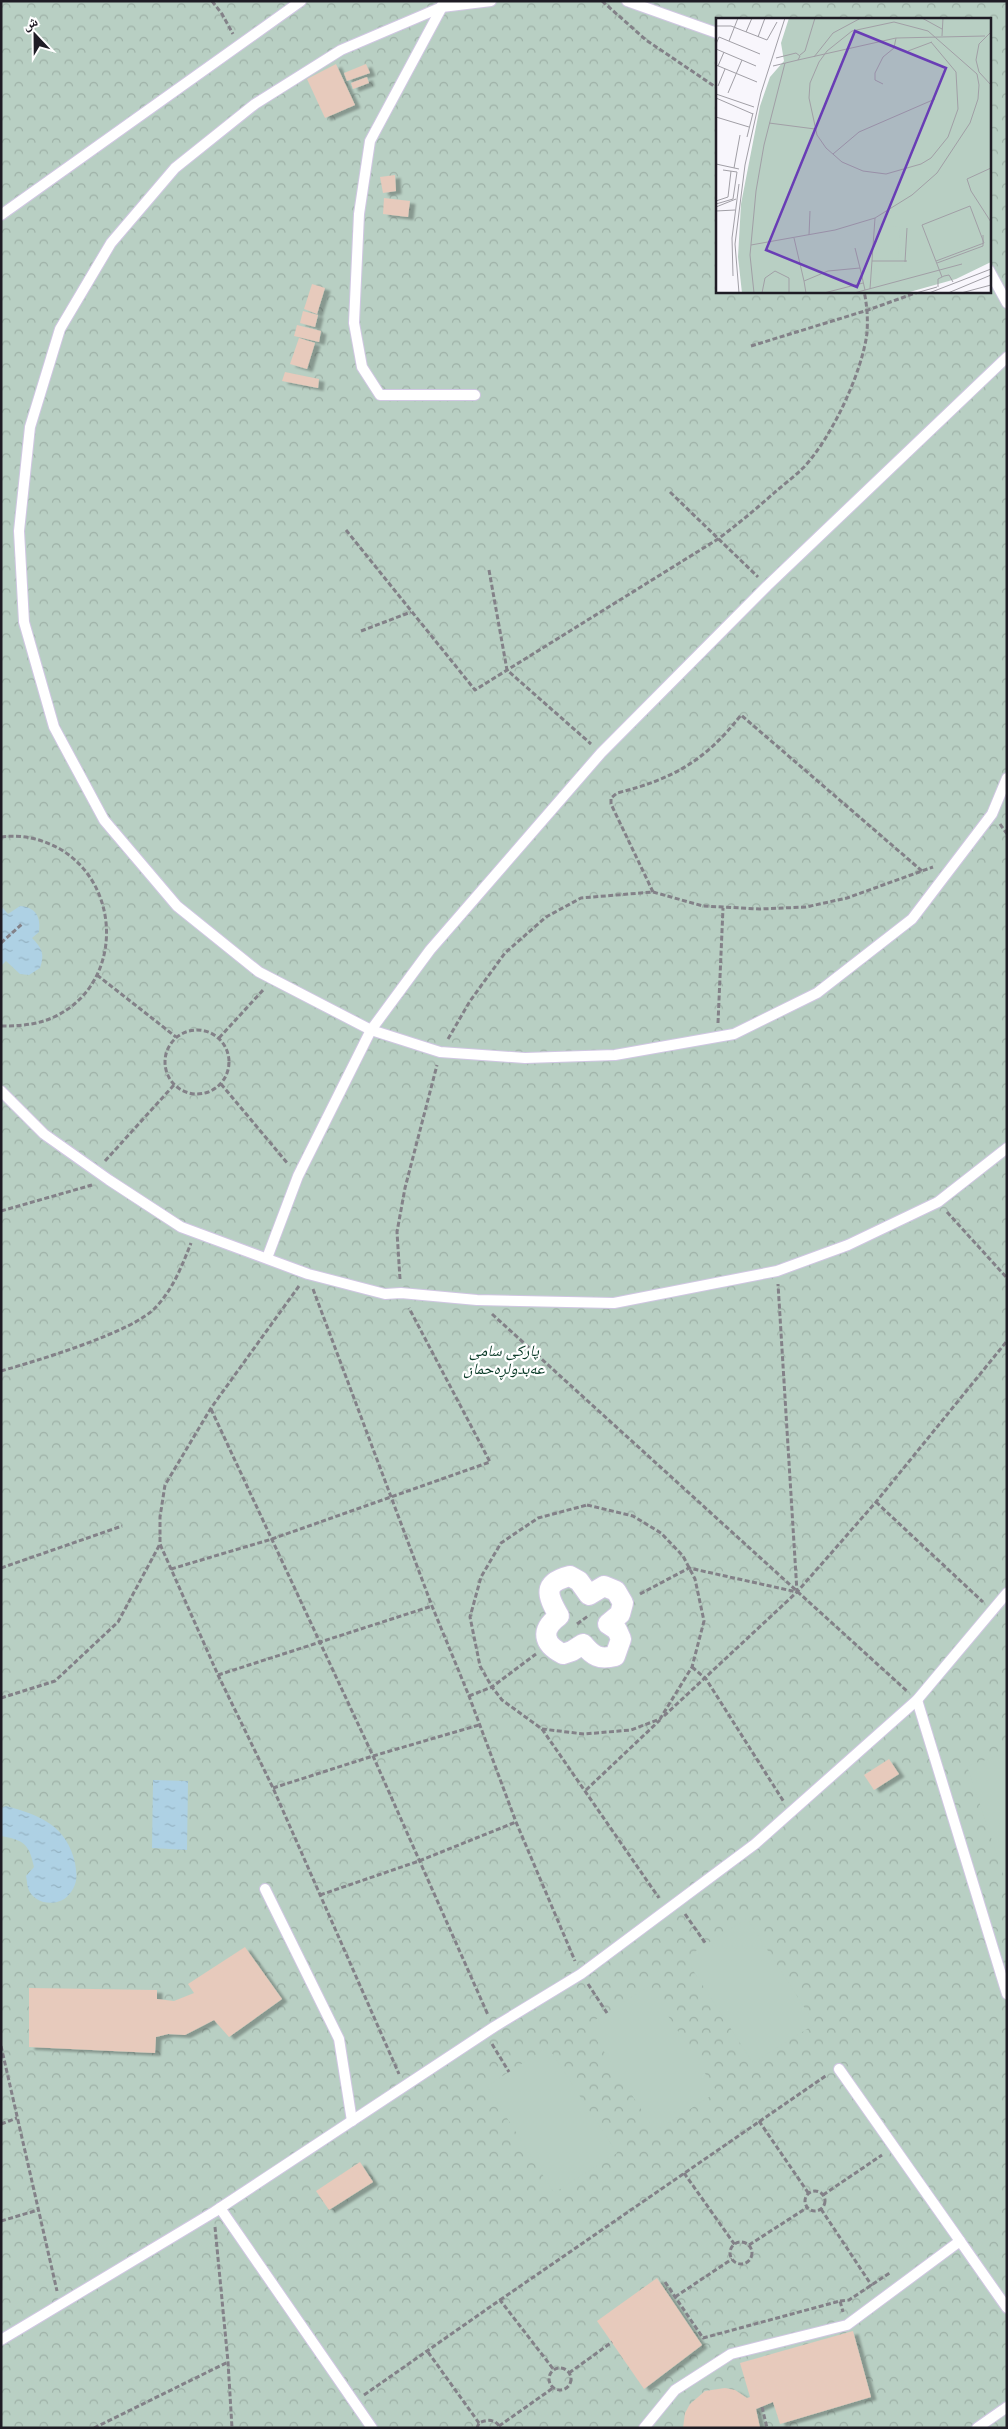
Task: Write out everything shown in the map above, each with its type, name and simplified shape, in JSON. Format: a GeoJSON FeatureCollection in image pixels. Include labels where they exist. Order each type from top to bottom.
{"type":"FeatureCollection","features":[{"type":"Feature","properties":{"kind":"street"},"geometry":{"type":"LineString","coordinates":[[570,1576],[579,1581],[589,1594],[604,1586],[616,1591],[623,1603],[620,1614],[608,1624],[617,1630],[621,1639],[615,1656],[603,1659],[593,1656],[583,1644],[563,1654],[550,1648],[546,1640],[550,1622],[559,1616],[548,1598],[549,1588],[557,1579],[570,1576]]}},
{"type":"Feature","properties":{"kind":"lane"},"geometry":{"type":"LineString","coordinates":[[1,215],[301,1]]}},
{"type":"Feature","properties":{"kind":"lane"},"geometry":{"type":"LineString","coordinates":[[491,1],[441,4],[340,50],[255,104],[175,168],[111,243],[60,329],[30,427],[18,531],[24,622],[54,727],[104,820],[176,906],[259,972],[371,1030],[440,1052],[525,1058],[615,1055],[734,1034],[817,993],[912,919],[961,852],[992,814],[1007,778]]}},
{"type":"Feature","properties":{"kind":"lane"},"geometry":{"type":"LineString","coordinates":[[627,1],[716,33]]}},
{"type":"Feature","properties":{"kind":"lane"},"geometry":{"type":"LineString","coordinates":[[441,4],[370,141],[359,214],[354,322],[362,367],[380,394],[475,395]]}},
{"type":"Feature","properties":{"kind":"lane"},"geometry":{"type":"LineString","coordinates":[[990,272],[1007,303]]}},
{"type":"Feature","properties":{"kind":"lane"},"geometry":{"type":"LineString","coordinates":[[267,1258],[298,1176],[371,1030],[430,950],[601,753],[767,586],[1007,357]]}},
{"type":"Feature","properties":{"kind":"lane"},"geometry":{"type":"LineString","coordinates":[[1,1091],[44,1134],[109,1180],[181,1227],[308,1274],[385,1294],[400,1293],[477,1300],[614,1303],[777,1271],[848,1245],[938,1202],[1007,1148]]}},
{"type":"Feature","properties":{"kind":"lane"},"geometry":{"type":"LineString","coordinates":[[1,2340],[217,2210],[490,2030],[581,1974],[676,1901],[755,1844],[917,1700],[1007,1593]]}},
{"type":"Feature","properties":{"kind":"lane"},"geometry":{"type":"LineString","coordinates":[[917,1700],[1007,1994]]}},
{"type":"Feature","properties":{"kind":"lane"},"geometry":{"type":"LineString","coordinates":[[265,1889],[339,2039],[352,2121]]}},
{"type":"Feature","properties":{"kind":"lane"},"geometry":{"type":"LineString","coordinates":[[842,2072],[1007,2308]]}},
{"type":"Feature","properties":{"kind":"lane"},"geometry":{"type":"LineString","coordinates":[[217,2210],[372,2428]]}},
{"type":"Feature","properties":{"kind":"lane"},"geometry":{"type":"LineString","coordinates":[[644,2428],[675,2390],[731,2354],[847,2325],[960,2242]]}},
{"type":"Feature","properties":{"kind":"lane"},"geometry":{"type":"LineString","coordinates":[[977,2428],[1007,2407]]}},
{"type":"Feature","properties":{"kind":"path"},"geometry":{"type":"LineString","coordinates":[[212,1],[222,14],[239,46]]}},
{"type":"Feature","properties":{"kind":"path"},"geometry":{"type":"LineString","coordinates":[[602,1],[612,12],[646,40],[716,87]]}},
{"type":"Feature","properties":{"kind":"path"},"geometry":{"type":"LineString","coordinates":[[346,530],[475,690],[718,539],[803,469],[822,446],[836,420],[861,360],[867,333],[868,310],[864,292]]}},
{"type":"Feature","properties":{"kind":"path"},"geometry":{"type":"LineString","coordinates":[[751,346],[868,310],[918,292]]}},
{"type":"Feature","properties":{"kind":"path"},"geometry":{"type":"LineString","coordinates":[[670,492],[767,586]]}},
{"type":"Feature","properties":{"kind":"path"},"geometry":{"type":"LineString","coordinates":[[489,570],[506,670],[601,753]]}},
{"type":"Feature","properties":{"kind":"path"},"geometry":{"type":"LineString","coordinates":[[361,631],[411,612]]}},
{"type":"Feature","properties":{"kind":"path"},"geometry":{"type":"LineString","coordinates":[[653,892],[611,804],[611,798],[617,794],[663,780],[684,768],[708,751],[741,714],[922,871]]}},
{"type":"Feature","properties":{"kind":"path"},"geometry":{"type":"LineString","coordinates":[[1,837],[14,835],[46,841],[74,857],[95,882],[106,912],[107,944],[97,975],[79,1000],[54,1017],[25,1026],[1,1026]]}},
{"type":"Feature","properties":{"kind":"path"},"geometry":{"type":"LineString","coordinates":[[171,1569],[272,1539],[490,1462],[400,1293],[397,1232],[405,1188],[440,1052],[470,1001],[505,953],[546,917],[581,898],[653,892],[683,902],[723,908],[806,907],[847,898],[922,871],[961,852]]}},
{"type":"Feature","properties":{"kind":"path"},"geometry":{"type":"LineString","coordinates":[[717,1036],[723,908]]}},
{"type":"Feature","properties":{"kind":"path"},"geometry":{"type":"LineString","coordinates":[[1,943],[22,924]]}},
{"type":"Feature","properties":{"kind":"path"},"geometry":{"type":"LineString","coordinates":[[97,975],[176,1037]]}},
{"type":"Feature","properties":{"kind":"path"},"geometry":{"type":"LineString","coordinates":[[219,1038],[272,980]]}},
{"type":"Feature","properties":{"kind":"path"},"geometry":{"type":"LineString","coordinates":[[193,1029],[212,1033],[219,1038],[226,1046],[229,1061],[226,1076],[221,1084],[203,1094],[182,1092],[174,1085],[167,1077],[165,1055],[168,1045],[176,1037],[193,1029]]}},
{"type":"Feature","properties":{"kind":"path"},"geometry":{"type":"LineString","coordinates":[[221,1084],[298,1176]]}},
{"type":"Feature","properties":{"kind":"path"},"geometry":{"type":"LineString","coordinates":[[96,1171],[174,1085]]}},
{"type":"Feature","properties":{"kind":"path"},"geometry":{"type":"LineString","coordinates":[[1,1211],[109,1180]]}},
{"type":"Feature","properties":{"kind":"path"},"geometry":{"type":"LineString","coordinates":[[938,1202],[1007,1278]]}},
{"type":"Feature","properties":{"kind":"path"},"geometry":{"type":"LineString","coordinates":[[1,1372],[46,1358],[126,1326],[156,1308],[176,1280],[196,1232]]}},
{"type":"Feature","properties":{"kind":"path"},"geometry":{"type":"LineString","coordinates":[[777,1271],[797,1592]]}},
{"type":"Feature","properties":{"kind":"path"},"geometry":{"type":"LineString","coordinates":[[308,1274],[211,1408],[165,1485],[160,1516],[160,1544],[218,1675],[273,1788],[404,2086]]}},
{"type":"Feature","properties":{"kind":"path"},"geometry":{"type":"LineString","coordinates":[[308,1274],[390,1497],[469,1696],[516,1822],[581,1974],[607,2013]]}},
{"type":"Feature","properties":{"kind":"path"},"geometry":{"type":"LineString","coordinates":[[477,1300],[917,1700]]}},
{"type":"Feature","properties":{"kind":"path"},"geometry":{"type":"LineString","coordinates":[[586,1790],[797,1592],[876,1502],[1007,1341]]}},
{"type":"Feature","properties":{"kind":"path"},"geometry":{"type":"LineString","coordinates":[[211,1408],[373,1756],[420,1861],[509,2072]]}},
{"type":"Feature","properties":{"kind":"path"},"geometry":{"type":"LineString","coordinates":[[876,1502],[991,1610]]}},
{"type":"Feature","properties":{"kind":"path"},"geometry":{"type":"LineString","coordinates":[[1,1568],[122,1526]]}},
{"type":"Feature","properties":{"kind":"path"},"geometry":{"type":"LineString","coordinates":[[1,1698],[55,1681],[118,1622],[160,1544]]}},
{"type":"Feature","properties":{"kind":"path"},"geometry":{"type":"LineString","coordinates":[[623,1603],[689,1568],[797,1592]]}},
{"type":"Feature","properties":{"kind":"path"},"geometry":{"type":"LineString","coordinates":[[218,1675],[320,1644],[432,1606]]}},
{"type":"Feature","properties":{"kind":"path"},"geometry":{"type":"LineString","coordinates":[[469,1696],[492,1687],[548,1644]]}},
{"type":"Feature","properties":{"kind":"path"},"geometry":{"type":"LineString","coordinates":[[692,1666],[706,1679],[789,1812]]}},
{"type":"Feature","properties":{"kind":"path"},"geometry":{"type":"LineString","coordinates":[[273,1788],[480,1725]]}},
{"type":"Feature","properties":{"kind":"path"},"geometry":{"type":"LineString","coordinates":[[542,1729],[667,1908]]}},
{"type":"Feature","properties":{"kind":"path"},"geometry":{"type":"LineString","coordinates":[[320,1895],[420,1861],[516,1822]]}},
{"type":"Feature","properties":{"kind":"path"},"geometry":{"type":"LineString","coordinates":[[676,1901],[706,1944]]}},
{"type":"Feature","properties":{"kind":"path"},"geometry":{"type":"LineString","coordinates":[[1,2046],[60,2304]]}},
{"type":"Feature","properties":{"kind":"path"},"geometry":{"type":"LineString","coordinates":[[354,2402],[827,2075],[842,2072]]}},
{"type":"Feature","properties":{"kind":"path"},"geometry":{"type":"LineString","coordinates":[[1,2124],[17,2118]]}},
{"type":"Feature","properties":{"kind":"path"},"geometry":{"type":"LineString","coordinates":[[759,2121],[809,2194]]}},
{"type":"Feature","properties":{"kind":"path"},"geometry":{"type":"LineString","coordinates":[[823,2196],[894,2147]]}},
{"type":"Feature","properties":{"kind":"path"},"geometry":{"type":"LineString","coordinates":[[684,2173],[734,2245]]}},
{"type":"Feature","properties":{"kind":"path"},"geometry":{"type":"LineString","coordinates":[[818,2192],[823,2196],[825,2201],[821,2209],[814,2211],[808,2207],[806,2199],[809,2194],[818,2192]]}},
{"type":"Feature","properties":{"kind":"path"},"geometry":{"type":"LineString","coordinates":[[749,2245],[808,2207]]}},
{"type":"Feature","properties":{"kind":"path"},"geometry":{"type":"LineString","coordinates":[[821,2209],[881,2300]]}},
{"type":"Feature","properties":{"kind":"path"},"geometry":{"type":"LineString","coordinates":[[1,2221],[38,2210]]}},
{"type":"Feature","properties":{"kind":"path"},"geometry":{"type":"LineString","coordinates":[[217,2210],[232,2428]]}},
{"type":"Feature","properties":{"kind":"path"},"geometry":{"type":"LineString","coordinates":[[742,2242],[749,2245],[752,2252],[748,2261],[742,2264],[732,2259],[730,2252],[734,2245],[742,2242]]}},
{"type":"Feature","properties":{"kind":"path"},"geometry":{"type":"LineString","coordinates":[[675,2297],[732,2259]]}},
{"type":"Feature","properties":{"kind":"path"},"geometry":{"type":"LineString","coordinates":[[665,2282],[703,2338],[849,2300],[896,2269]]}},
{"type":"Feature","properties":{"kind":"path"},"geometry":{"type":"LineString","coordinates":[[500,2300],[554,2370]]}},
{"type":"Feature","properties":{"kind":"path"},"geometry":{"type":"LineString","coordinates":[[840,2301],[847,2325]]}},
{"type":"Feature","properties":{"kind":"path"},"geometry":{"type":"LineString","coordinates":[[568,2373],[612,2342]]}},
{"type":"Feature","properties":{"kind":"path"},"geometry":{"type":"LineString","coordinates":[[428,2352],[479,2423],[478,2428]]}},
{"type":"Feature","properties":{"kind":"path"},"geometry":{"type":"LineString","coordinates":[[94,2428],[228,2362]]}},
{"type":"Feature","properties":{"kind":"path"},"geometry":{"type":"LineString","coordinates":[[561,2368],[568,2373],[570,2382],[567,2388],[560,2390],[553,2388],[549,2379],[554,2370],[561,2368]]}},
{"type":"Feature","properties":{"kind":"path"},"geometry":{"type":"LineString","coordinates":[[479,2423],[489,2420],[500,2427],[553,2388]]}},
{"type":"Feature","properties":{"kind":"path"},"geometry":{"type":"LineString","coordinates":[[762,2407],[767,2428]]}},
{"type":"Feature","properties":{"kind":"green space","name":"پارکی سامی عەبدولڕەحمان"},"geometry":{"type":"Polygon","coordinates":[[[1,1],[1007,1],[1007,2428],[1,2428],[1,1]]]}},
{"type":"Feature","properties":{"kind":"green space"},"geometry":{"type":"Polygon","coordinates":[[[1007,1753],[1007,1885],[967,1766],[1007,1753]]]}},
{"type":"Feature","properties":{"kind":"green space"},"geometry":{"type":"Polygon","coordinates":[[[747,1918],[815,2024],[753,2063],[685,1958],[747,1918]]]}},
{"type":"Feature","properties":{"kind":"green space"},"geometry":{"type":"Polygon","coordinates":[[[649,1986],[717,2092],[655,2131],[587,2025],[649,1986]]]}},
{"type":"Feature","properties":{"kind":"green space"},"geometry":{"type":"Polygon","coordinates":[[[548,2047],[617,2153],[554,2193],[487,2086],[548,2047]]]}},
{"type":"Feature","properties":{"kind":"water"},"geometry":{"type":"Polygon","coordinates":[[[1,906],[8,914],[20,906],[30,908],[38,917],[39,932],[32,938],[40,948],[42,959],[40,968],[29,975],[20,974],[6,961],[1,966],[1,906]]]}},
{"type":"Feature","properties":{"kind":"water"},"geometry":{"type":"Polygon","coordinates":[[[153,1780],[188,1781],[187,1850],[152,1848],[153,1780]]]}},
{"type":"Feature","properties":{"kind":"water"},"geometry":{"type":"Polygon","coordinates":[[[6,1806],[41,1818],[59,1831],[66,1840],[75,1863],[76,1878],[71,1892],[61,1901],[48,1903],[31,1894],[26,1876],[34,1867],[30,1853],[20,1841],[1,1836],[1,1808],[6,1806]]]}},
{"type":"Feature","properties":{"kind":"building"},"geometry":{"type":"Polygon","coordinates":[[[336,64],[355,105],[325,118],[307,79],[336,64]]]}},
{"type":"Feature","properties":{"kind":"building"},"geometry":{"type":"Polygon","coordinates":[[[366,64],[370,73],[347,81],[344,73],[366,64]]]}},
{"type":"Feature","properties":{"kind":"building"},"geometry":{"type":"Polygon","coordinates":[[[367,77],[369,83],[353,89],[351,83],[367,77]]]}},
{"type":"Feature","properties":{"kind":"building"},"geometry":{"type":"Polygon","coordinates":[[[395,175],[396,191],[383,193],[380,177],[395,175]]]}},
{"type":"Feature","properties":{"kind":"building"},"geometry":{"type":"Polygon","coordinates":[[[384,198],[410,201],[408,217],[383,214],[384,198]]]}},
{"type":"Feature","properties":{"kind":"building"},"geometry":{"type":"Polygon","coordinates":[[[312,284],[325,288],[317,314],[304,309],[312,284]]]}},
{"type":"Feature","properties":{"kind":"building"},"geometry":{"type":"Polygon","coordinates":[[[303,311],[318,315],[315,327],[300,323],[303,311]]]}},
{"type":"Feature","properties":{"kind":"building"},"geometry":{"type":"Polygon","coordinates":[[[297,325],[321,331],[319,342],[294,336],[297,325]]]}},
{"type":"Feature","properties":{"kind":"building"},"geometry":{"type":"Polygon","coordinates":[[[299,338],[315,343],[307,369],[290,364],[299,338]]]}},
{"type":"Feature","properties":{"kind":"building"},"geometry":{"type":"Polygon","coordinates":[[[285,372],[319,379],[318,388],[282,381],[285,372]]]}},
{"type":"Feature","properties":{"kind":"building"},"geometry":{"type":"Polygon","coordinates":[[[889,1759],[899,1774],[874,1790],[864,1775],[889,1759]]]}},
{"type":"Feature","properties":{"kind":"building"},"geometry":{"type":"Polygon","coordinates":[[[245,1947],[282,1999],[229,2037],[214,2020],[185,2035],[168,2034],[156,2037],[155,2053],[29,2047],[29,1988],[157,1990],[157,1999],[174,2001],[194,1993],[188,1984],[245,1947]]]}},
{"type":"Feature","properties":{"kind":"building"},"geometry":{"type":"Polygon","coordinates":[[[360,2162],[373,2182],[329,2210],[316,2191],[360,2162]]]}},
{"type":"Feature","properties":{"kind":"building"},"geometry":{"type":"Polygon","coordinates":[[[657,2278],[702,2345],[644,2389],[597,2321],[657,2278]]]}},
{"type":"Feature","properties":{"kind":"building"},"geometry":{"type":"Polygon","coordinates":[[[853,2331],[871,2397],[780,2424],[773,2402],[756,2409],[760,2428],[683,2428],[685,2413],[690,2404],[705,2391],[725,2388],[735,2390],[747,2398],[750,2397],[740,2363],[853,2331]]]}}]}
